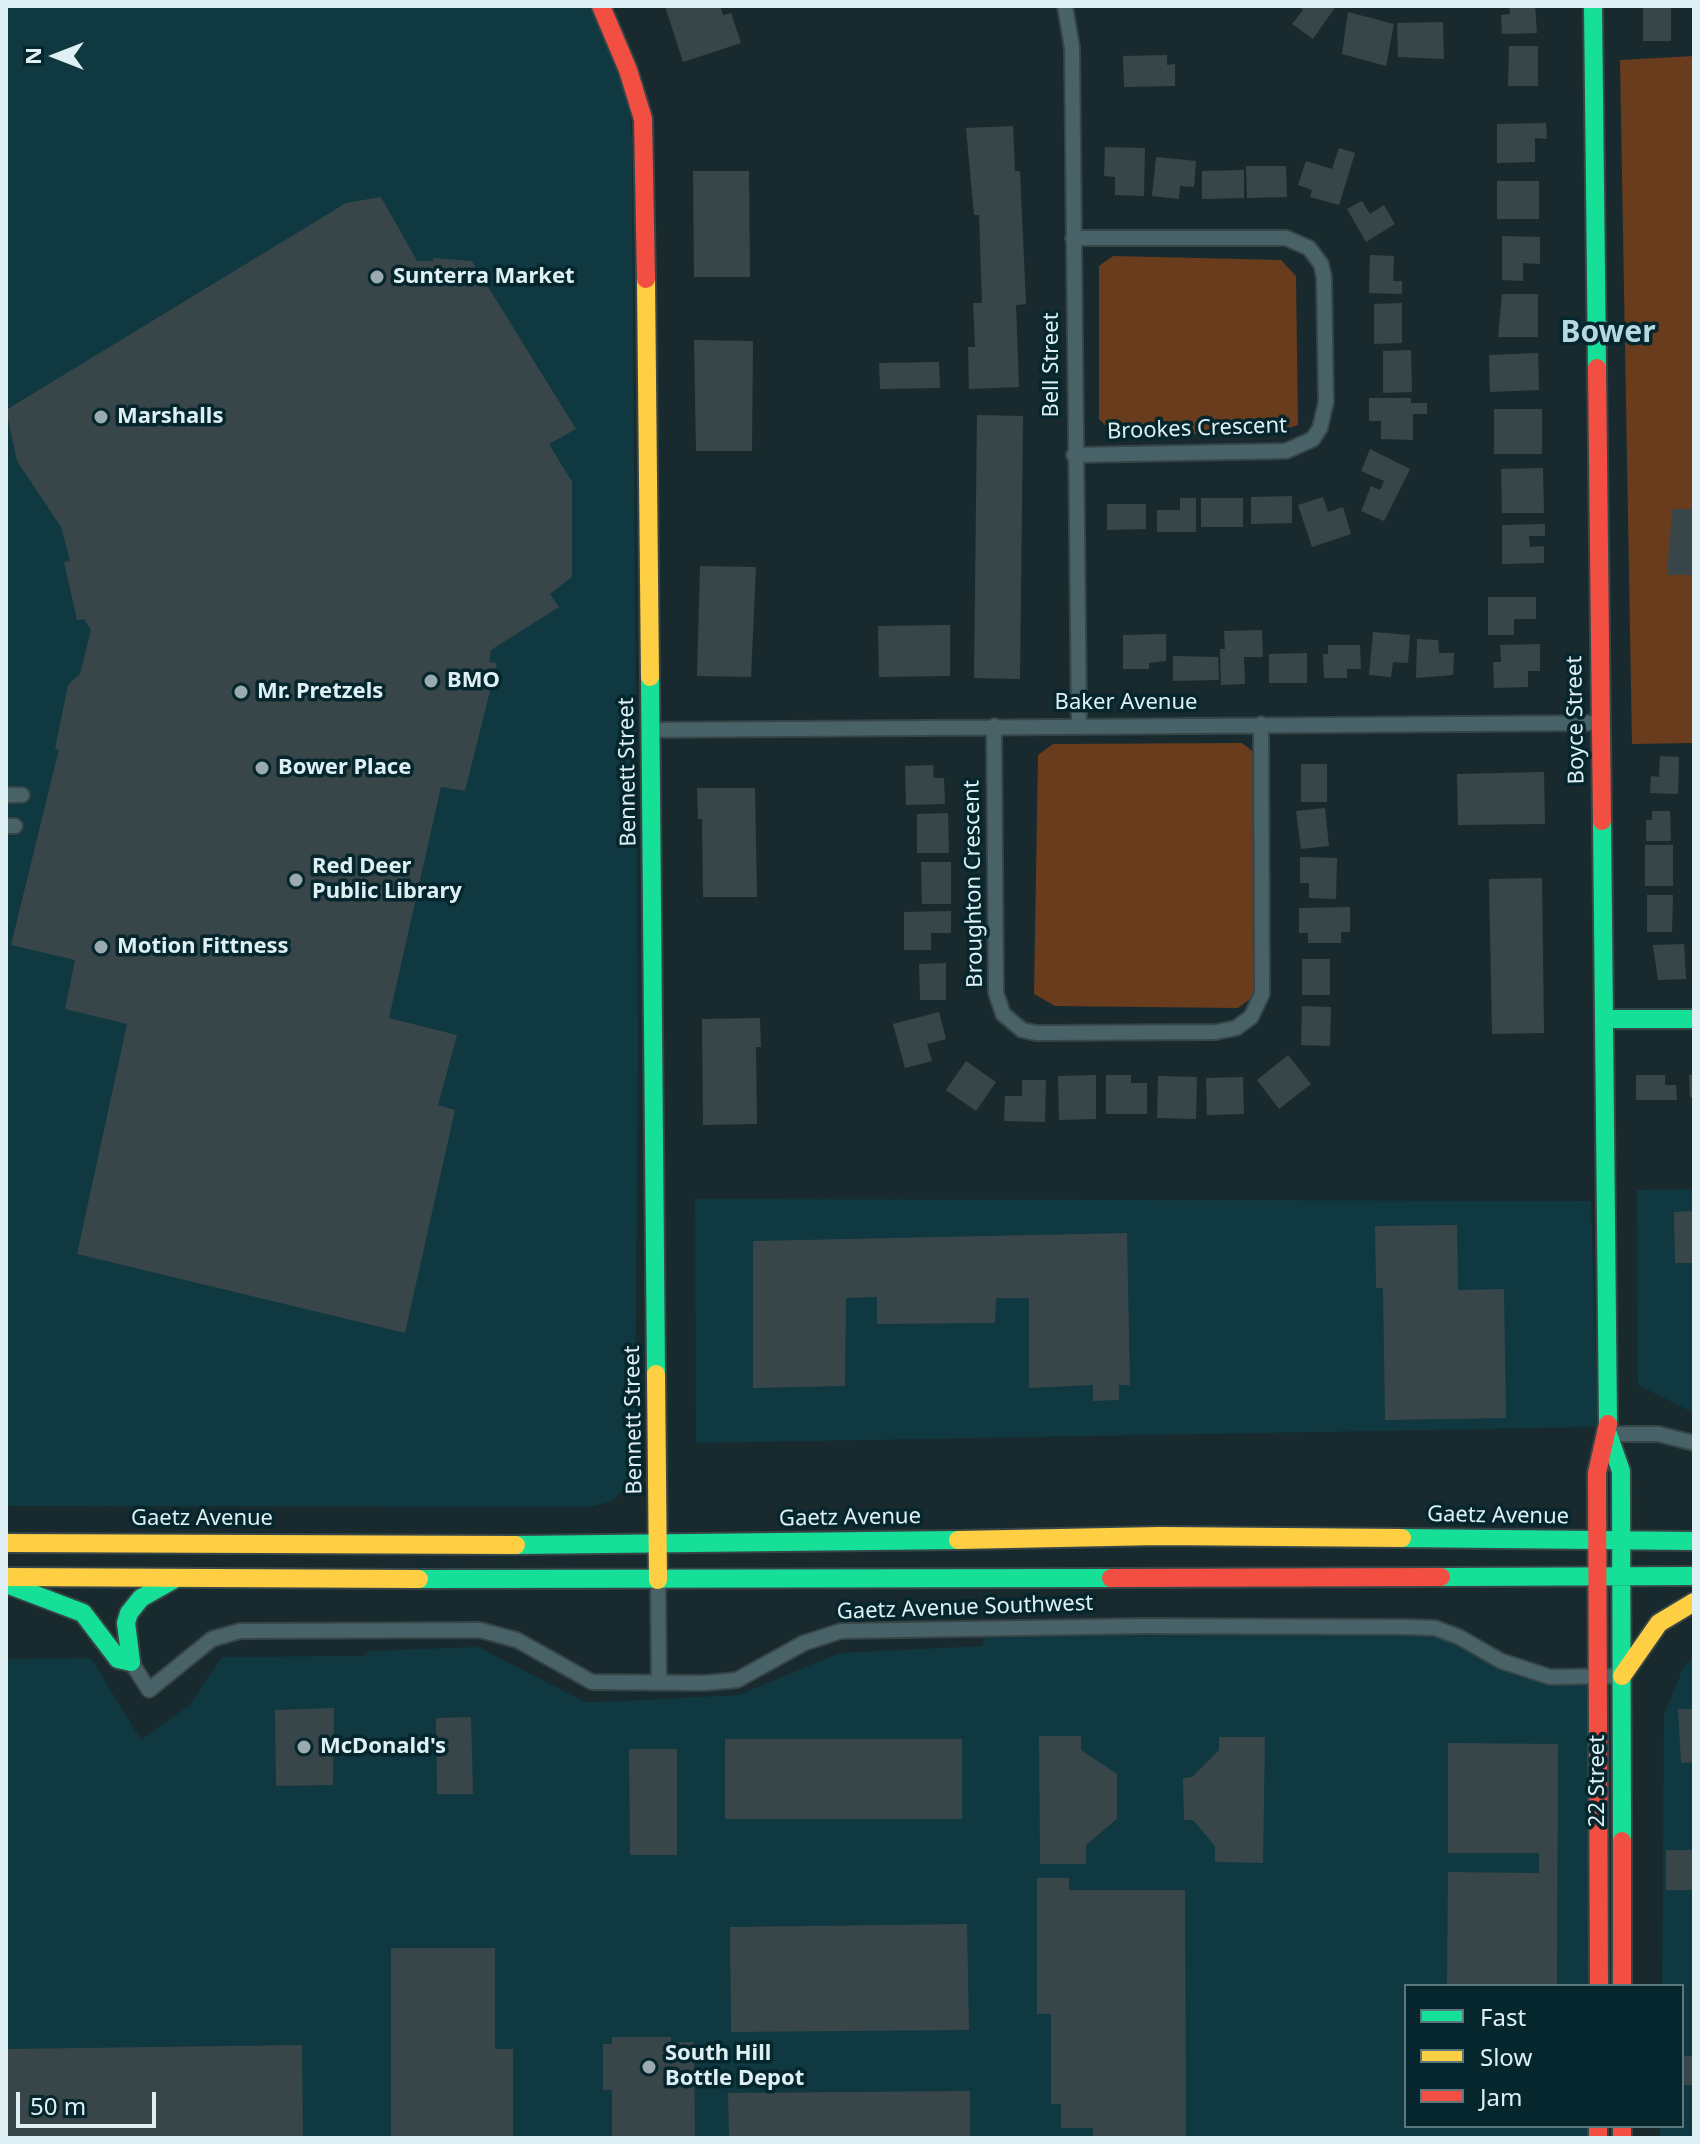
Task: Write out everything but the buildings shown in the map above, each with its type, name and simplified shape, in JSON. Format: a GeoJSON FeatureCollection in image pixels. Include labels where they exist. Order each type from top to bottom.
{"type":"FeatureCollection","features":[{"type":"Feature","properties":{"kind":"street","name":"Bennett Street"},"geometry":{"type":"LineString","coordinates":[[601,6],[628,70],[643,119],[652,730],[658,1580]]}},
{"type":"Feature","properties":{"kind":"street","name":"Bell Street"},"geometry":{"type":"LineString","coordinates":[[1065,6],[1072,48],[1079,725]]}},
{"type":"Feature","properties":{"kind":"street","name":"Boyce Street"},"geometry":{"type":"LineString","coordinates":[[1593,6],[1608,1434],[1597,1473],[1597,1576]]}},
{"type":"Feature","properties":{"kind":"street","name":"Brookes Crescent"},"geometry":{"type":"LineString","coordinates":[[1073,238],[1286,238],[1309,248],[1321,264],[1324,277],[1326,402],[1320,428],[1313,439],[1286,451],[1074,455]]}},
{"type":"Feature","properties":{"kind":"street","name":"Baker Avenue"},"geometry":{"type":"LineString","coordinates":[[652,730],[1600,723]]}},
{"type":"Feature","properties":{"kind":"street","name":"Broughton Crescent"},"geometry":{"type":"LineString","coordinates":[[994,726],[996,993],[1003,1014],[1022,1030],[1036,1033],[1201,1033],[1236,1028],[1251,1017],[1262,994],[1261,724]]}},
{"type":"Feature","properties":{"kind":"street"},"geometry":{"type":"LineString","coordinates":[[6,795],[22,795]]}},
{"type":"Feature","properties":{"kind":"street"},"geometry":{"type":"LineString","coordinates":[[1604,1019],[1694,1019]]}},
{"type":"Feature","properties":{"kind":"street","name":"Boyce Street"},"geometry":{"type":"LineString","coordinates":[[1608,1434],[1621,1471],[1622,1575]]}},
{"type":"Feature","properties":{"kind":"street"},"geometry":{"type":"LineString","coordinates":[[1608,1434],[1667,1435],[1694,1443]]}},
{"type":"Feature","properties":{"kind":"street","name":"Gaetz Avenue"},"geometry":{"type":"LineString","coordinates":[[6,1543],[658,1546],[1160,1536],[1694,1541]]}},
{"type":"Feature","properties":{"kind":"street","name":"22 Street"},"geometry":{"type":"LineString","coordinates":[[1622,1575],[1622,1984]]}},
{"type":"Feature","properties":{"kind":"street","name":"22 Street"},"geometry":{"type":"LineString","coordinates":[[1597,1576],[1599,1984]]}},
{"type":"Feature","properties":{"kind":"street"},"geometry":{"type":"LineString","coordinates":[[6,1577],[658,1580],[1694,1576]]}},
{"type":"Feature","properties":{"kind":"street"},"geometry":{"type":"LineString","coordinates":[[6,1585],[33,1591],[83,1613],[118,1659],[131,1662],[126,1623],[129,1613],[141,1598],[176,1578]]}},
{"type":"Feature","properties":{"kind":"street"},"geometry":{"type":"LineString","coordinates":[[658,1580],[659,1683]]}},
{"type":"Feature","properties":{"kind":"street"},"geometry":{"type":"LineString","coordinates":[[1622,1676],[1659,1623],[1694,1602]]}},
{"type":"Feature","properties":{"kind":"street","name":"Gaetz Avenue Southwest"},"geometry":{"type":"LineString","coordinates":[[131,1662],[149,1690],[212,1639],[240,1631],[480,1630],[517,1640],[592,1682],[659,1683],[737,1680],[804,1643],[841,1631],[1143,1626],[1435,1628],[1459,1637],[1501,1661],[1550,1677],[1622,1676]]}},
{"type":"Feature","properties":{"kind":"shaded area"},"geometry":{"type":"Polygon","coordinates":[[[6,6],[588,6],[608,42],[628,97],[632,142],[638,1044],[635,1443],[631,1479],[613,1501],[590,1507],[6,1506],[6,6]]]}},
{"type":"Feature","properties":{"kind":"shaded area"},"geometry":{"type":"Polygon","coordinates":[[[1694,56],[1694,743],[1632,744],[1620,60],[1694,56]]]}},
{"type":"Feature","properties":{"kind":"shaded area"},"geometry":{"type":"Polygon","coordinates":[[[1113,256],[1281,260],[1296,276],[1298,425],[1267,435],[1113,433],[1099,419],[1099,266],[1113,256]]]}},
{"type":"Feature","properties":{"kind":"shaded area"},"geometry":{"type":"Polygon","coordinates":[[[1242,743],[1260,757],[1262,990],[1238,1008],[1055,1006],[1034,994],[1038,755],[1053,744],[1242,743]]]}},
{"type":"Feature","properties":{"kind":"shaded area"},"geometry":{"type":"Polygon","coordinates":[[[1694,1189],[1694,1413],[1638,1385],[1637,1190],[1694,1189]]]}},
{"type":"Feature","properties":{"kind":"shaded area"},"geometry":{"type":"Polygon","coordinates":[[[695,1199],[1591,1201],[1598,1427],[696,1443],[695,1199]]]}},
{"type":"Feature","properties":{"kind":"shaded area"},"geometry":{"type":"Polygon","coordinates":[[[1435,1628],[1550,1677],[1599,1676],[1599,1984],[1404,1984],[1404,2128],[1598,2128],[1598,2138],[6,2138],[6,1659],[91,1658],[141,1740],[190,1705],[222,1657],[365,1656],[369,1651],[478,1647],[585,1702],[600,1702],[739,1695],[839,1653],[983,1646],[984,1629],[1435,1628]]]}},
{"type":"Feature","properties":{"kind":"shaded area"},"geometry":{"type":"Polygon","coordinates":[[[1694,1656],[1694,2138],[1660,2138],[1660,2128],[1684,2128],[1684,1984],[1662,1984],[1664,1715],[1683,1668],[1694,1656]]]}},
{"type":"Feature","properties":{"kind":"traffic: fast"},"geometry":{"type":"LineString","coordinates":[[1593,6],[1597,368]]}},
{"type":"Feature","properties":{"kind":"traffic: fast"},"geometry":{"type":"LineString","coordinates":[[650,677],[656,1374]]}},
{"type":"Feature","properties":{"kind":"traffic: fast"},"geometry":{"type":"LineString","coordinates":[[1602,821],[1608,1424]]}},
{"type":"Feature","properties":{"kind":"traffic: fast"},"geometry":{"type":"LineString","coordinates":[[1604,1019],[1694,1019]]}},
{"type":"Feature","properties":{"kind":"traffic: fast"},"geometry":{"type":"LineString","coordinates":[[1608,1434],[1621,1471],[1622,1841]]}},
{"type":"Feature","properties":{"kind":"traffic: fast"},"geometry":{"type":"LineString","coordinates":[[1402,1538],[1694,1541]]}},
{"type":"Feature","properties":{"kind":"traffic: fast"},"geometry":{"type":"LineString","coordinates":[[516,1545],[958,1540]]}},
{"type":"Feature","properties":{"kind":"traffic: fast"},"geometry":{"type":"LineString","coordinates":[[1441,1577],[1694,1576]]}},
{"type":"Feature","properties":{"kind":"traffic: fast"},"geometry":{"type":"LineString","coordinates":[[419,1579],[1111,1578]]}},
{"type":"Feature","properties":{"kind":"traffic: fast"},"geometry":{"type":"LineString","coordinates":[[12,1586],[83,1613],[118,1659],[131,1662],[126,1623],[129,1613],[141,1598],[173,1580]]}},
{"type":"Feature","properties":{"kind":"traffic: slow"},"geometry":{"type":"LineString","coordinates":[[646,279],[650,677]]}},
{"type":"Feature","properties":{"kind":"traffic: slow"},"geometry":{"type":"LineString","coordinates":[[656,1374],[658,1580]]}},
{"type":"Feature","properties":{"kind":"traffic: slow"},"geometry":{"type":"LineString","coordinates":[[958,1540],[1160,1536],[1402,1538]]}},
{"type":"Feature","properties":{"kind":"traffic: slow"},"geometry":{"type":"LineString","coordinates":[[6,1543],[516,1545]]}},
{"type":"Feature","properties":{"kind":"traffic: slow"},"geometry":{"type":"LineString","coordinates":[[6,1577],[419,1579]]}},
{"type":"Feature","properties":{"kind":"traffic: slow"},"geometry":{"type":"LineString","coordinates":[[1622,1676],[1659,1623],[1694,1602]]}},
{"type":"Feature","properties":{"kind":"traffic: jam"},"geometry":{"type":"LineString","coordinates":[[601,6],[628,70],[643,119],[646,279]]}},
{"type":"Feature","properties":{"kind":"traffic: jam"},"geometry":{"type":"LineString","coordinates":[[1597,368],[1602,821]]}},
{"type":"Feature","properties":{"kind":"traffic: jam"},"geometry":{"type":"LineString","coordinates":[[1599,1984],[1597,1473],[1608,1424]]}},
{"type":"Feature","properties":{"kind":"traffic: jam"},"geometry":{"type":"LineString","coordinates":[[1111,1578],[1441,1577]]}},
{"type":"Feature","properties":{"kind":"traffic: jam"},"geometry":{"type":"LineString","coordinates":[[1622,1841],[1622,1984]]}},
{"type":"Feature","properties":{"kind":"traffic: jam"},"geometry":{"type":"LineString","coordinates":[[1598,2128],[1598,2138]]}},
{"type":"Feature","properties":{"kind":"traffic: jam"},"geometry":{"type":"LineString","coordinates":[[1622,2128],[1622,2138]]}},
{"type":"Feature","properties":{"kind":"place","name":"Sunterra Market"},"geometry":{"type":"Point","coordinates":[377,277]}},
{"type":"Feature","properties":{"kind":"place","name":"Marshalls"},"geometry":{"type":"Point","coordinates":[101,417]}},
{"type":"Feature","properties":{"kind":"place","name":"BMO"},"geometry":{"type":"Point","coordinates":[431,681]}},
{"type":"Feature","properties":{"kind":"place","name":"Mr. Pretzels"},"geometry":{"type":"Point","coordinates":[241,692]}},
{"type":"Feature","properties":{"kind":"place","name":"Bower Place"},"geometry":{"type":"Point","coordinates":[262,768]}},
{"type":"Feature","properties":{"kind":"place","name":"Red Deer Public Library"},"geometry":{"type":"Point","coordinates":[296,880]}},
{"type":"Feature","properties":{"kind":"place","name":"Motion Fittness"},"geometry":{"type":"Point","coordinates":[101,947]}},
{"type":"Feature","properties":{"kind":"place","name":"McDonald's"},"geometry":{"type":"Point","coordinates":[304,1747]}},
{"type":"Feature","properties":{"kind":"place","name":"South Hill Bottle Depot"},"geometry":{"type":"Point","coordinates":[649,2067]}},
{"type":"Feature","properties":{"kind":"district","name":"Bower"},"geometry":{"type":"Point","coordinates":[1608,333]}}]}
